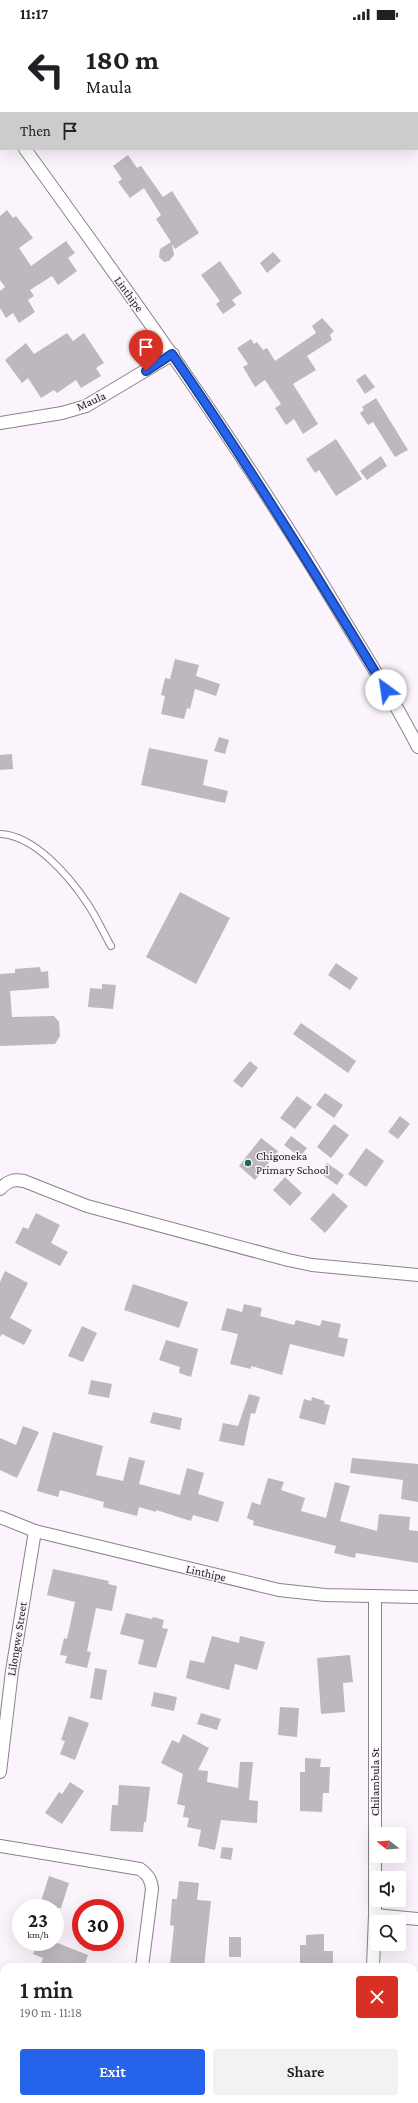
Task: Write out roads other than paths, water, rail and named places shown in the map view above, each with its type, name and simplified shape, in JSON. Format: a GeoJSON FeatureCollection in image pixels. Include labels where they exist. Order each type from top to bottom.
{"type":"FeatureCollection","features":[{"type":"Feature","properties":{"kind":"street","name":"Linthipe"},"geometry":{"type":"LineString","coordinates":[[27,150],[235,445],[318,576],[418,747]]}},
{"type":"Feature","properties":{"kind":"street","name":"Maula"},"geometry":{"type":"LineString","coordinates":[[0,423],[62,413],[86,406],[172,354]]}},
{"type":"Feature","properties":{"kind":"street"},"geometry":{"type":"LineString","coordinates":[[0,1189],[7,1182],[15,1179],[24,1181],[93,1208],[288,1260],[312,1265],[418,1275]]}},
{"type":"Feature","properties":{"kind":"street","name":"Linthipe"},"geometry":{"type":"LineString","coordinates":[[0,1517],[35,1531],[279,1590],[325,1595],[418,1597]]}},
{"type":"Feature","properties":{"kind":"street","name":"Lilongwe Street"},"geometry":{"type":"LineString","coordinates":[[0,1772],[12,1671],[35,1531]]}},
{"type":"Feature","properties":{"kind":"street","name":"Chilambula St"},"geometry":{"type":"LineString","coordinates":[[375,1597],[375,1915]]}},
{"type":"Feature","properties":{"kind":"street"},"geometry":{"type":"LineString","coordinates":[[0,1846],[140,1870],[147,1875],[151,1881],[152,1889],[143,1963]]}},
{"type":"Feature","properties":{"kind":"street"},"geometry":{"type":"LineString","coordinates":[[406,1918],[418,1919]]}},
{"type":"Feature","properties":{"kind":"street","name":"Chilambula St"},"geometry":{"type":"LineString","coordinates":[[373,1963],[374,1951]]}},
{"type":"Feature","properties":{"kind":"lane"},"geometry":{"type":"LineString","coordinates":[[0,834],[22,838],[36,846],[75,885],[88,904],[111,946]]}},
{"type":"Feature","properties":{"kind":"place","name":"Chigoneka Primary School"},"geometry":{"type":"Point","coordinates":[248,1163]}}]}
